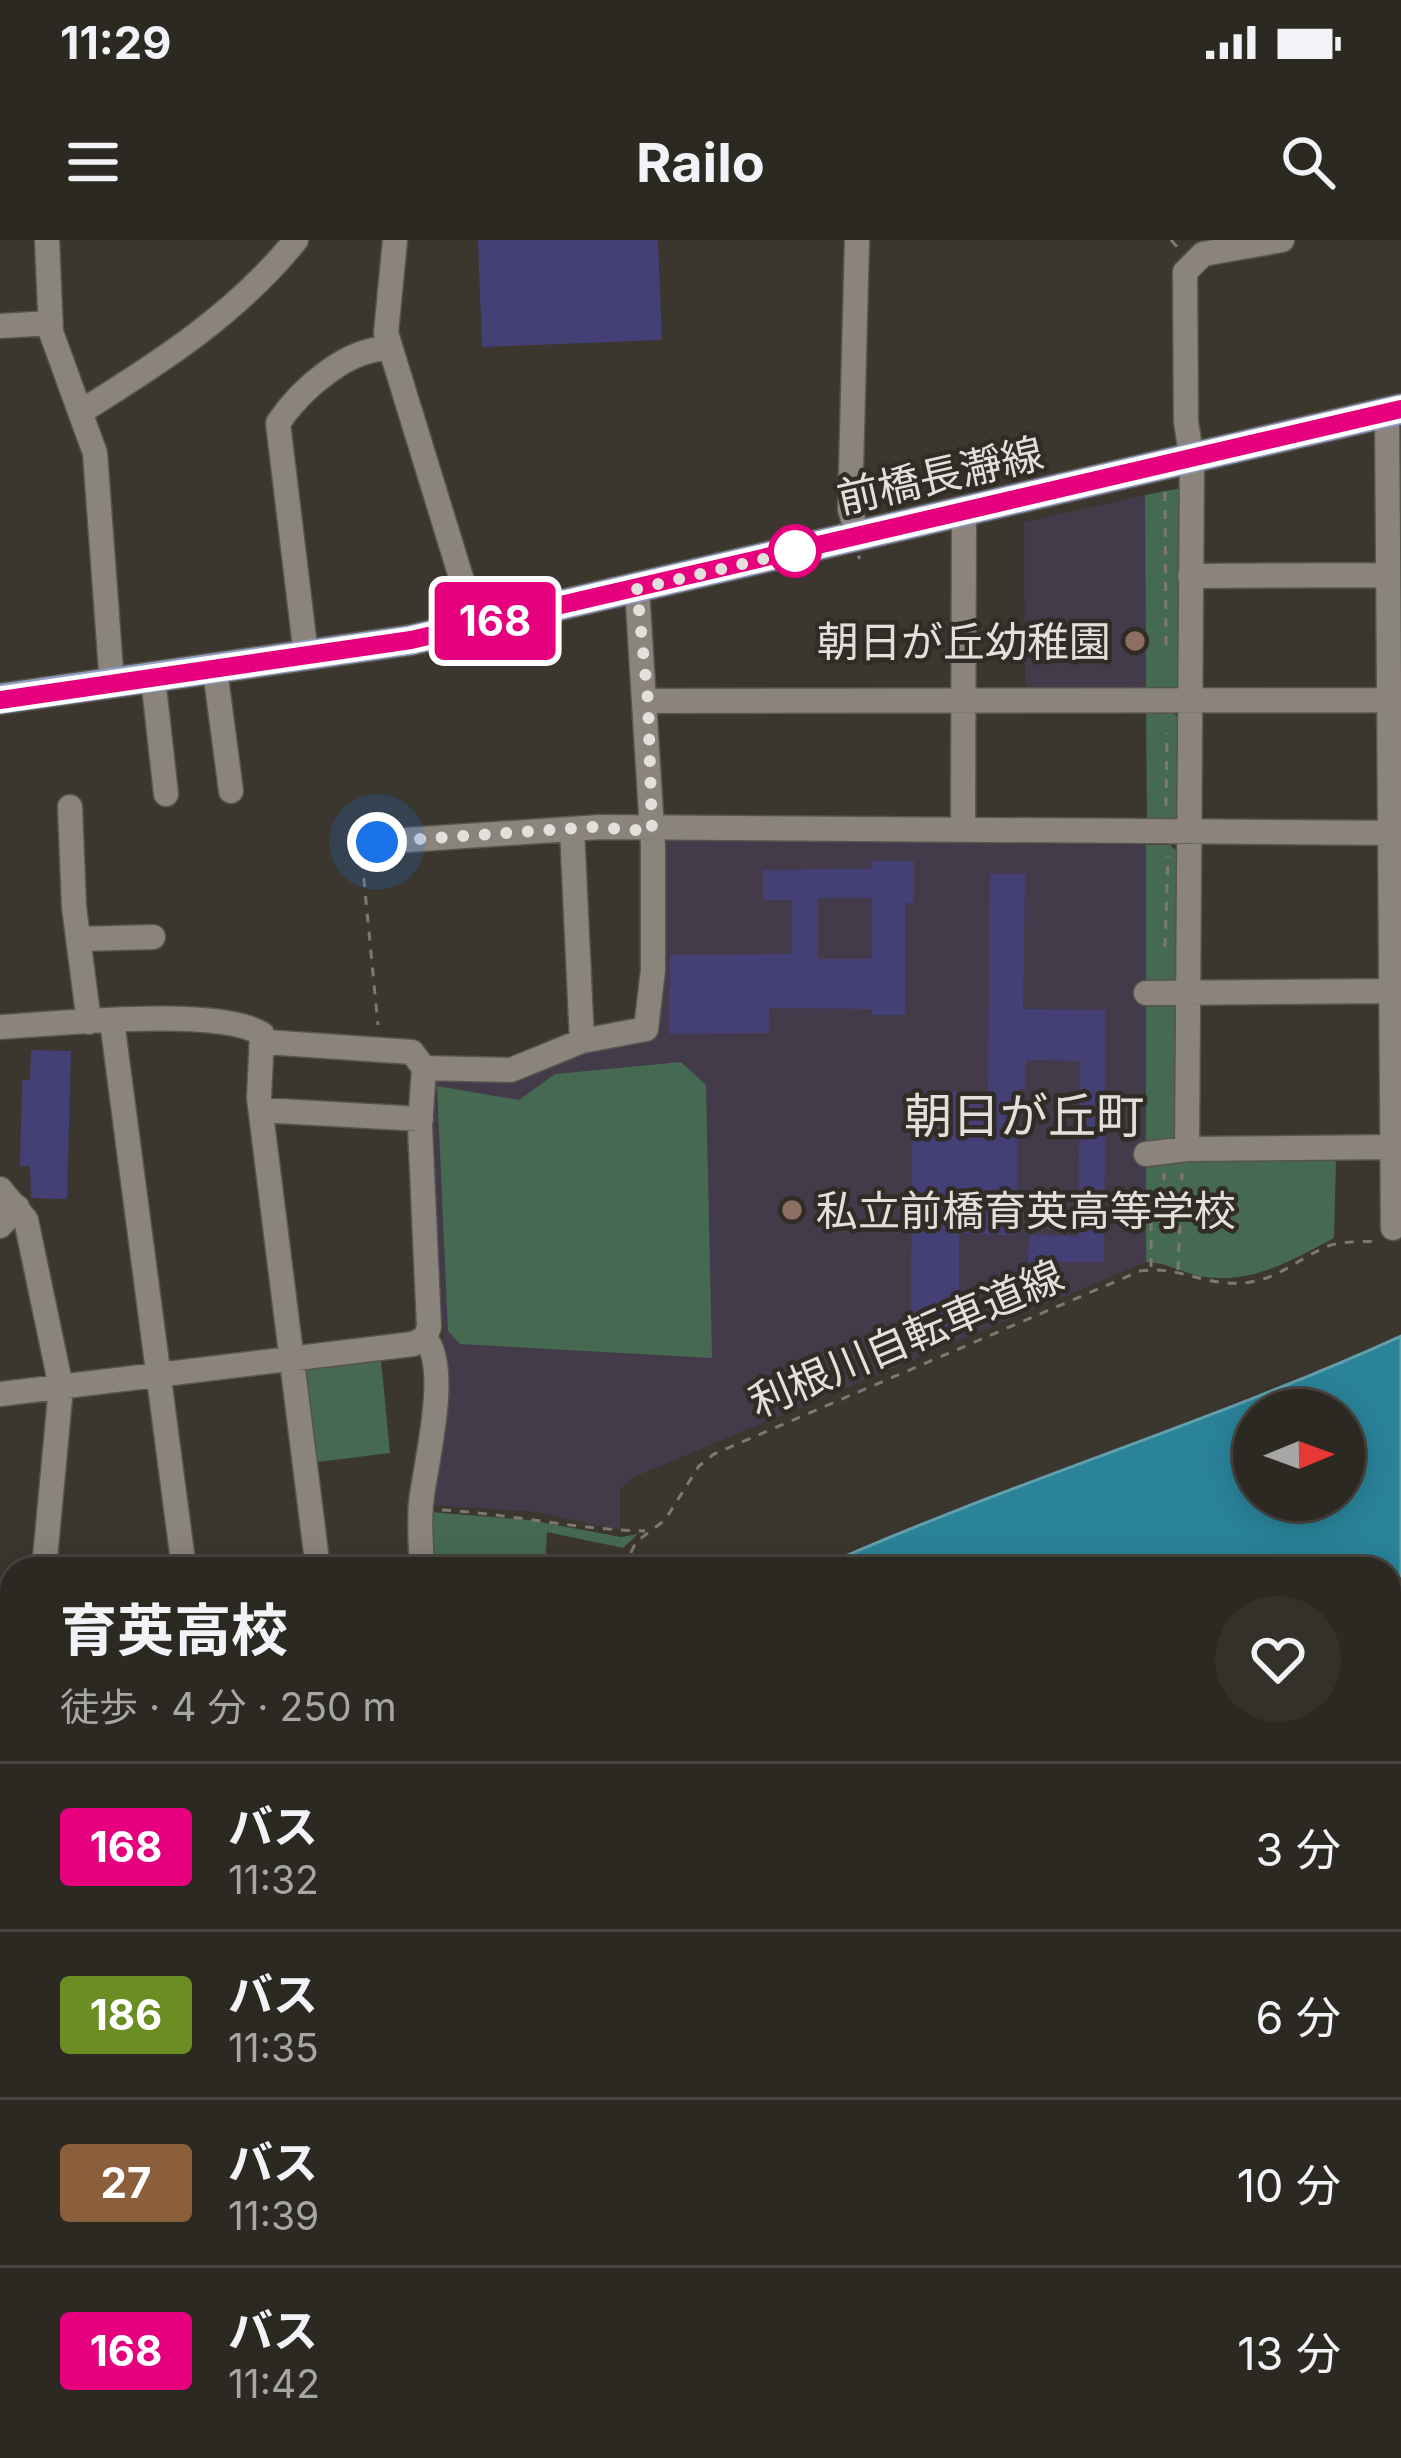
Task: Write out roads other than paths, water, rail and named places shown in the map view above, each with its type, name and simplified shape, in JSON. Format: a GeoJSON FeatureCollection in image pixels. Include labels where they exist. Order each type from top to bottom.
{"type":"FeatureCollection","features":[{"type":"Feature","properties":{"kind":"main road","name":"前橋長瀞線"},"geometry":{"type":"LineString","coordinates":[[0,700],[476,626],[1394,410]]}},
{"type":"Feature","properties":{"kind":"street"},"geometry":{"type":"LineString","coordinates":[[46,240],[50,323],[98,469],[112,684]]}},
{"type":"Feature","properties":{"kind":"street"},"geometry":{"type":"LineString","coordinates":[[82,410],[176,352],[264,279],[296,240]]}},
{"type":"Feature","properties":{"kind":"street"},"geometry":{"type":"LineString","coordinates":[[395,240],[386,333],[476,626]]}},
{"type":"Feature","properties":{"kind":"street"},"geometry":{"type":"LineString","coordinates":[[853,540],[857,240]]}},
{"type":"Feature","properties":{"kind":"street"},"geometry":{"type":"LineString","coordinates":[[1282,240],[1203,254],[1185,272],[1186,422],[1192,460],[1190,703],[1181,844],[1187,993],[1166,1152],[1391,1147]]}},
{"type":"Feature","properties":{"kind":"street"},"geometry":{"type":"LineString","coordinates":[[0,326],[50,323]]}},
{"type":"Feature","properties":{"kind":"street"},"geometry":{"type":"LineString","coordinates":[[306,655],[278,423],[289,406],[357,354],[391,349]]}},
{"type":"Feature","properties":{"kind":"street"},"geometry":{"type":"LineString","coordinates":[[1393,1234],[1397,833],[1388,574],[1394,410]]}},
{"type":"Feature","properties":{"kind":"street"},"geometry":{"type":"LineString","coordinates":[[963,830],[964,512]]}},
{"type":"Feature","properties":{"kind":"street"},"geometry":{"type":"LineString","coordinates":[[1190,576],[1388,574]]}},
{"type":"Feature","properties":{"kind":"street"},"geometry":{"type":"LineString","coordinates":[[424,1068],[512,1070],[582,1040],[646,1029],[653,970],[652,831],[648,701],[637,589]]}},
{"type":"Feature","properties":{"kind":"street"},"geometry":{"type":"LineString","coordinates":[[215,670],[231,791]]}},
{"type":"Feature","properties":{"kind":"street"},"geometry":{"type":"LineString","coordinates":[[152,678],[166,794]]}},
{"type":"Feature","properties":{"kind":"street"},"geometry":{"type":"LineString","coordinates":[[648,701],[1392,700]]}},
{"type":"Feature","properties":{"kind":"street"},"geometry":{"type":"LineString","coordinates":[[70,807],[78,940],[100,1022],[182,1557]]}},
{"type":"Feature","properties":{"kind":"street"},"geometry":{"type":"LineString","coordinates":[[369,851],[572,830],[963,830],[1181,844],[1397,833]]}},
{"type":"Feature","properties":{"kind":"street"},"geometry":{"type":"LineString","coordinates":[[572,830],[582,1040]]}},
{"type":"Feature","properties":{"kind":"street"},"geometry":{"type":"LineString","coordinates":[[78,940],[153,938]]}},
{"type":"Feature","properties":{"kind":"street"},"geometry":{"type":"LineString","coordinates":[[1146,993],[1392,991]]}},
{"type":"Feature","properties":{"kind":"street"},"geometry":{"type":"LineString","coordinates":[[0,1027],[100,1022],[248,1028],[265,1042],[412,1052],[424,1068],[429,1327],[425,1338],[413,1344],[156,1379],[0,1394]]}},
{"type":"Feature","properties":{"kind":"street"},"geometry":{"type":"LineString","coordinates":[[265,1042],[260,1110],[316,1557]]}},
{"type":"Feature","properties":{"kind":"street"},"geometry":{"type":"LineString","coordinates":[[260,1110],[422,1119]]}},
{"type":"Feature","properties":{"kind":"street"},"geometry":{"type":"LineString","coordinates":[[6,1207],[26,1220],[61,1387],[45,1557]]}},
{"type":"Feature","properties":{"kind":"street"},"geometry":{"type":"LineString","coordinates":[[422,1557],[420,1508],[431,1444],[436,1357],[425,1338]]}},
{"type":"Feature","properties":{"kind":"water"},"geometry":{"type":"Polygon","coordinates":[[[1401,1336],[1401,1557],[844,1557],[1233,1405],[1233,1521],[1365,1521],[1365,1389],[1274,1389],[1401,1336]]]}},
{"type":"Feature","properties":{"kind":"place","name":"朝日が丘幼稚園"},"geometry":{"type":"Point","coordinates":[1135,641]}},
{"type":"Feature","properties":{"kind":"place","name":"私立前橋育英高等学校"},"geometry":{"type":"Point","coordinates":[792,1210]}},
{"type":"Feature","properties":{"kind":"district","name":"朝日が丘町"},"geometry":{"type":"Point","coordinates":[1024,1115]}}]}
